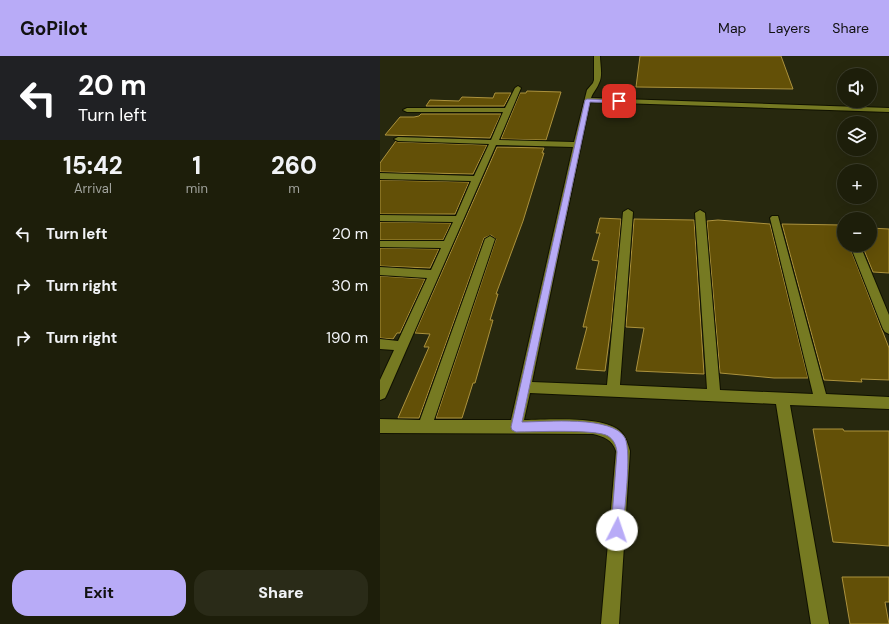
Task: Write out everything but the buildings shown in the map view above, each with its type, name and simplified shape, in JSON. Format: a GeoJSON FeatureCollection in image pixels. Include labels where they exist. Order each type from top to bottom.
{"type":"FeatureCollection","features":[{"type":"Feature","properties":{"kind":"street"},"geometry":{"type":"LineString","coordinates":[[516,427],[587,100],[590,90],[596,84],[597,80],[597,56]]}},
{"type":"Feature","properties":{"kind":"street"},"geometry":{"type":"LineString","coordinates":[[380,394],[383,380],[402,346],[518,88]]}},
{"type":"Feature","properties":{"kind":"street"},"geometry":{"type":"LineString","coordinates":[[587,100],[889,110]]}},
{"type":"Feature","properties":{"kind":"street"},"geometry":{"type":"LineString","coordinates":[[407,110],[508,110]]}},
{"type":"Feature","properties":{"kind":"street"},"geometry":{"type":"LineString","coordinates":[[398,139],[578,145]]}},
{"type":"Feature","properties":{"kind":"street"},"geometry":{"type":"LineString","coordinates":[[380,176],[477,179]]}},
{"type":"Feature","properties":{"kind":"street"},"geometry":{"type":"LineString","coordinates":[[614,391],[628,212]]}},
{"type":"Feature","properties":{"kind":"street"},"geometry":{"type":"LineString","coordinates":[[700,213],[714,395]]}},
{"type":"Feature","properties":{"kind":"street"},"geometry":{"type":"LineString","coordinates":[[380,218],[459,219]]}},
{"type":"Feature","properties":{"kind":"street"},"geometry":{"type":"LineString","coordinates":[[775,218],[821,400]]}},
{"type":"Feature","properties":{"kind":"street"},"geometry":{"type":"LineString","coordinates":[[425,426],[490,239]]}},
{"type":"Feature","properties":{"kind":"street"},"geometry":{"type":"LineString","coordinates":[[380,244],[447,245]]}},
{"type":"Feature","properties":{"kind":"street"},"geometry":{"type":"LineString","coordinates":[[858,252],[889,329]]}},
{"type":"Feature","properties":{"kind":"street"},"geometry":{"type":"LineString","coordinates":[[380,271],[434,274]]}},
{"type":"Feature","properties":{"kind":"street"},"geometry":{"type":"LineString","coordinates":[[380,344],[402,346]]}},
{"type":"Feature","properties":{"kind":"street"},"geometry":{"type":"LineString","coordinates":[[525,387],[889,403]]}},
{"type":"Feature","properties":{"kind":"street"},"geometry":{"type":"LineString","coordinates":[[782,398],[820,624]]}},
{"type":"Feature","properties":{"kind":"street"},"geometry":{"type":"LineString","coordinates":[[380,426],[593,427],[611,432],[620,440],[623,452],[610,624]]}},
{"type":"Feature","properties":{"kind":"route"},"geometry":{"type":"LineString","coordinates":[[617,530],[623,452],[620,440],[611,432],[593,427],[516,427],[587,100],[619,101]]}}]}
